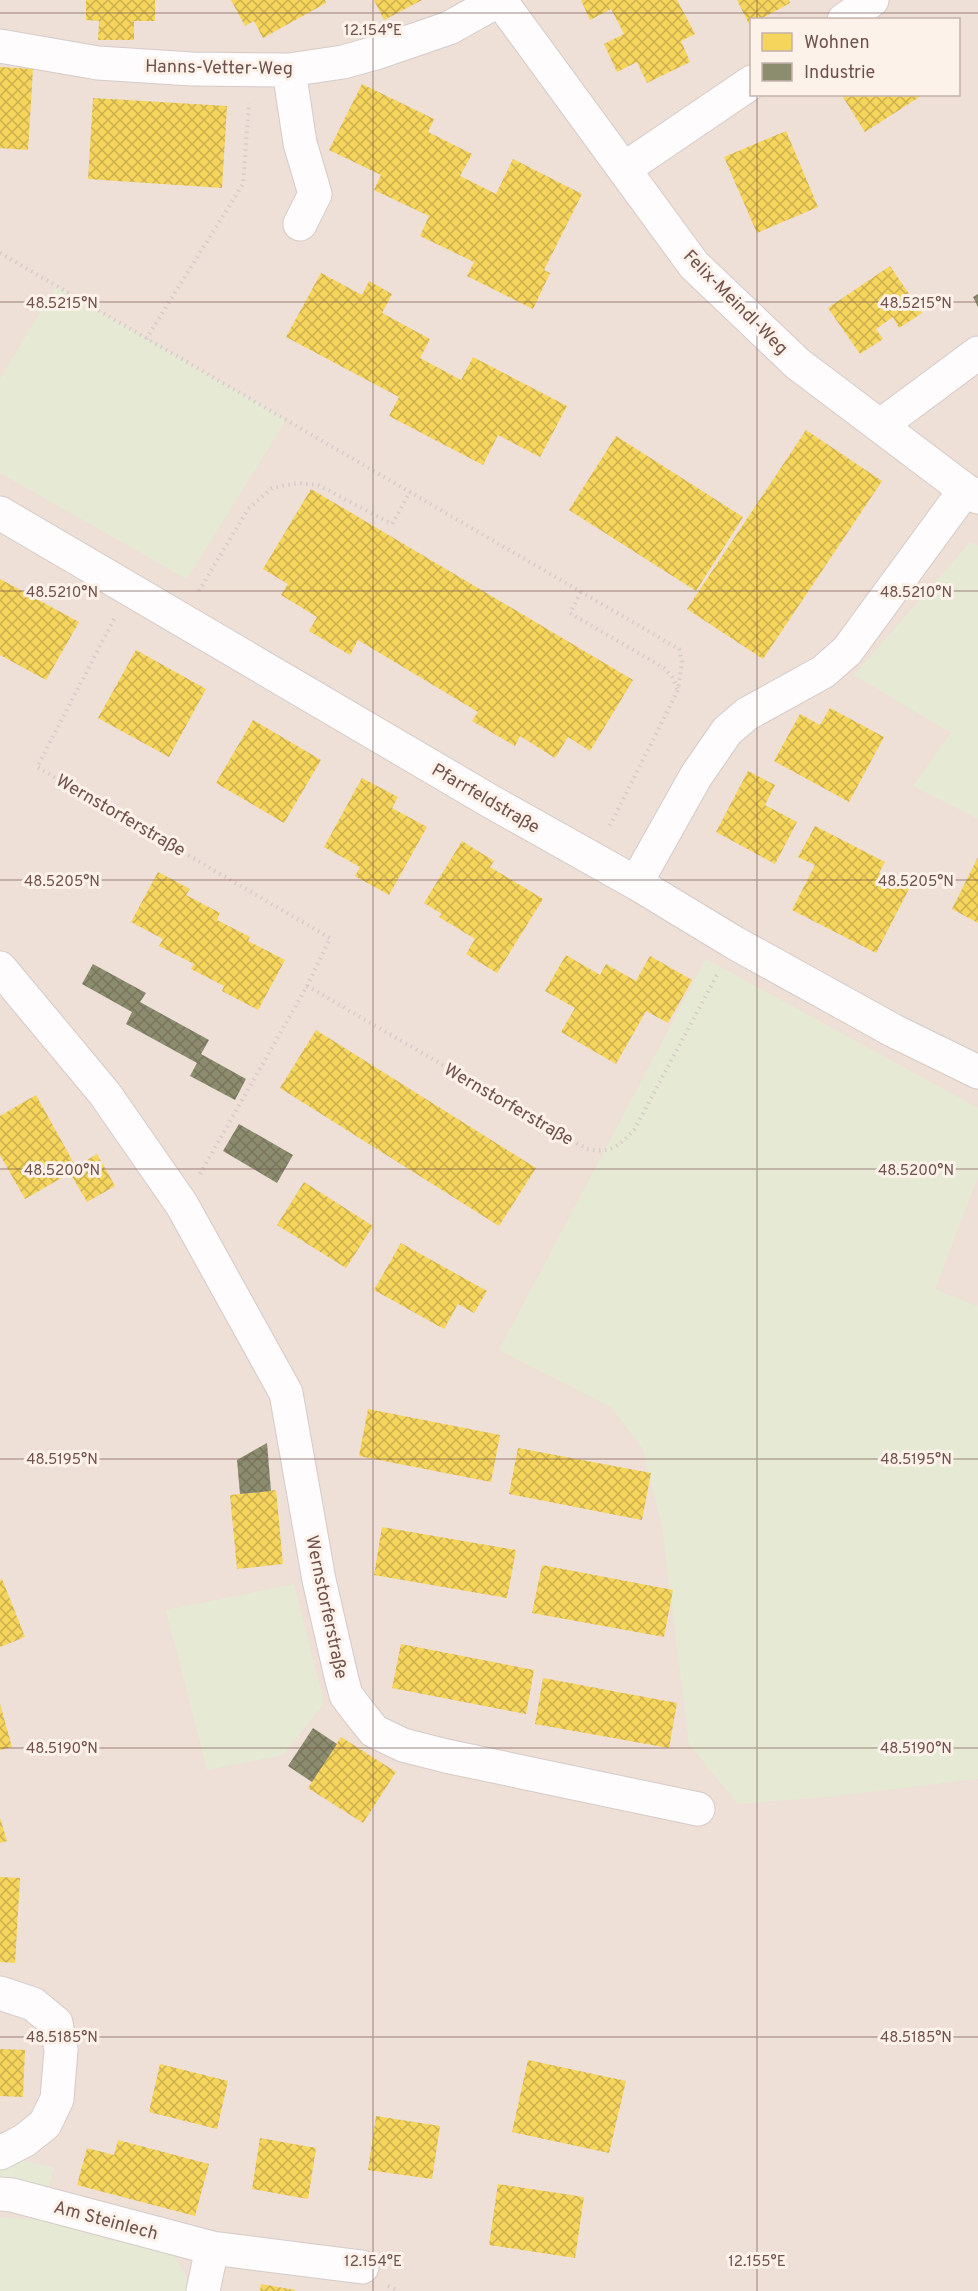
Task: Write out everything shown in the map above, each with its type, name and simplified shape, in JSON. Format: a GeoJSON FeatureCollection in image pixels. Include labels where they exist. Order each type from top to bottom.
{"type":"FeatureCollection","features":[{"type":"Feature","properties":{"kind":"street","name":"Hanns-Vetter-Weg"},"geometry":{"type":"LineString","coordinates":[[0,46],[98,63],[192,69],[289,70],[343,62],[379,52],[448,28],[500,0]]}},
{"type":"Feature","properties":{"kind":"street","name":"Felix-Meindl-Weg"},"geometry":{"type":"LineString","coordinates":[[500,0],[694,265],[798,364],[972,493]]}},
{"type":"Feature","properties":{"kind":"street"},"geometry":{"type":"LineString","coordinates":[[847,18],[872,0]]}},
{"type":"Feature","properties":{"kind":"street"},"geometry":{"type":"LineString","coordinates":[[289,70],[300,143],[315,194],[300,224]]}},
{"type":"Feature","properties":{"kind":"street"},"geometry":{"type":"LineString","coordinates":[[624,169],[750,83]]}},
{"type":"Feature","properties":{"kind":"street"},"geometry":{"type":"LineString","coordinates":[[881,425],[978,352]]}},
{"type":"Feature","properties":{"kind":"street"},"geometry":{"type":"LineString","coordinates":[[636,883],[696,776],[727,731],[747,714],[823,672],[847,651],[972,493]]}},
{"type":"Feature","properties":{"kind":"street","name":"Pfarrfeldstraße"},"geometry":{"type":"LineString","coordinates":[[0,513],[735,943],[894,1031],[978,1072]]}},
{"type":"Feature","properties":{"kind":"street","name":"Wernstorferstraße"},"geometry":{"type":"LineString","coordinates":[[0,968],[105,1094],[182,1205],[286,1393],[320,1580],[341,1676],[346,1695],[374,1731],[403,1745],[446,1756],[698,1809]]}},
{"type":"Feature","properties":{"kind":"street"},"geometry":{"type":"LineString","coordinates":[[0,1993],[33,2004],[56,2023],[61,2050],[57,2099],[45,2124],[25,2140],[0,2152]]}},
{"type":"Feature","properties":{"kind":"street","name":"Am Steinlech"},"geometry":{"type":"LineString","coordinates":[[0,2194],[12,2195],[212,2248],[362,2267]]}},
{"type":"Feature","properties":{"kind":"street"},"geometry":{"type":"LineString","coordinates":[[203,2291],[212,2248]]}},
{"type":"Feature","properties":{"kind":"path"},"geometry":{"type":"LineString","coordinates":[[146,339],[243,184],[251,69]]}},
{"type":"Feature","properties":{"kind":"path"},"geometry":{"type":"LineString","coordinates":[[0,253],[679,649],[682,662],[678,690],[592,860]]}},
{"type":"Feature","properties":{"kind":"path"},"geometry":{"type":"LineString","coordinates":[[182,620],[248,509],[272,488],[298,483],[318,485],[392,524],[410,492]]}},
{"type":"Feature","properties":{"kind":"path","name":"Wernstorferstraße"},"geometry":{"type":"LineString","coordinates":[[130,589],[37,766],[330,938],[307,986],[182,1205]]}},
{"type":"Feature","properties":{"kind":"path"},"geometry":{"type":"LineString","coordinates":[[581,592],[570,613],[664,668],[672,677],[678,690]]}},
{"type":"Feature","properties":{"kind":"path","name":"Wernstorferstraße"},"geometry":{"type":"LineString","coordinates":[[307,986],[587,1149],[599,1152],[618,1147],[634,1130],[735,943]]}},
{"type":"Feature","properties":{"kind":"shaded area"},"geometry":{"type":"Polygon","coordinates":[[[0,0],[978,0],[978,2291],[0,2291],[0,0]]]}},
{"type":"Feature","properties":{"kind":"green space"},"geometry":{"type":"Polygon","coordinates":[[[56,286],[286,420],[187,579],[0,473],[0,379],[56,286]]]}},
{"type":"Feature","properties":{"kind":"green space"},"geometry":{"type":"Polygon","coordinates":[[[970,542],[978,546],[978,819],[913,786],[951,733],[854,675],[970,542]]]}},
{"type":"Feature","properties":{"kind":"green space"},"geometry":{"type":"Polygon","coordinates":[[[706,959],[978,1108],[978,1177],[935,1289],[978,1307],[978,1779],[827,1797],[738,1804],[689,1744],[662,1526],[643,1449],[611,1407],[499,1350],[706,959]]]}},
{"type":"Feature","properties":{"kind":"green space"},"geometry":{"type":"Polygon","coordinates":[[[294,1584],[324,1703],[283,1755],[207,1770],[166,1610],[294,1584]]]}},
{"type":"Feature","properties":{"kind":"green space"},"geometry":{"type":"Polygon","coordinates":[[[12,2158],[54,2168],[48,2188],[0,2182],[0,2163],[12,2158]]]}},
{"type":"Feature","properties":{"kind":"green space"},"geometry":{"type":"Polygon","coordinates":[[[0,2218],[42,2220],[164,2249],[181,2267],[187,2279],[189,2291],[0,2291],[0,2218]]]}},
{"type":"Feature","properties":{"kind":"building: Wohnen"},"geometry":{"type":"Polygon","coordinates":[[[86,0],[155,0],[155,21],[134,21],[134,40],[98,40],[99,21],[86,20],[86,0]]]}},
{"type":"Feature","properties":{"kind":"building: Wohnen"},"geometry":{"type":"Polygon","coordinates":[[[231,0],[325,0],[326,3],[263,38],[254,21],[245,26],[231,0]]]}},
{"type":"Feature","properties":{"kind":"building: Wohnen"},"geometry":{"type":"Polygon","coordinates":[[[374,0],[422,0],[384,20],[374,0]]]}},
{"type":"Feature","properties":{"kind":"building: Wohnen"},"geometry":{"type":"Polygon","coordinates":[[[581,0],[677,0],[695,34],[681,41],[690,62],[647,83],[637,62],[617,72],[604,44],[624,34],[611,9],[590,20],[581,0]]]}},
{"type":"Feature","properties":{"kind":"building: Wohnen"},"geometry":{"type":"Polygon","coordinates":[[[737,0],[789,0],[790,3],[763,18],[750,18],[749,24],[737,0]]]}},
{"type":"Feature","properties":{"kind":"building: Wohnen"},"geometry":{"type":"Polygon","coordinates":[[[0,67],[33,69],[28,150],[0,148],[0,67]]]}},
{"type":"Feature","properties":{"kind":"building: Wohnen"},"geometry":{"type":"Polygon","coordinates":[[[362,84],[434,119],[428,132],[472,154],[460,176],[496,194],[513,159],[582,194],[544,270],[550,273],[533,309],[467,276],[474,262],[420,236],[429,216],[374,190],[381,175],[329,150],[362,84]]]}},
{"type":"Feature","properties":{"kind":"building: Wohnen"},"geometry":{"type":"Polygon","coordinates":[[[842,96],[921,96],[865,132],[842,96]]]}},
{"type":"Feature","properties":{"kind":"building: Wohnen"},"geometry":{"type":"Polygon","coordinates":[[[93,98],[227,106],[222,188],[88,179],[93,98]]]}},
{"type":"Feature","properties":{"kind":"building: Wohnen"},"geometry":{"type":"Polygon","coordinates":[[[786,131],[818,207],[757,233],[724,157],[786,131]]]}},
{"type":"Feature","properties":{"kind":"building: Wohnen"},"geometry":{"type":"Polygon","coordinates":[[[890,266],[922,313],[899,328],[893,317],[876,329],[883,339],[860,354],[828,308],[890,266]]]}},
{"type":"Feature","properties":{"kind":"building: Wohnen"},"geometry":{"type":"Polygon","coordinates":[[[321,273],[362,295],[369,281],[392,294],[382,313],[430,339],[420,358],[461,380],[473,357],[567,406],[540,457],[498,435],[483,465],[389,416],[399,397],[286,337],[321,273]]]}},
{"type":"Feature","properties":{"kind":"building: Wohnen"},"geometry":{"type":"Polygon","coordinates":[[[806,430],[882,481],[763,659],[687,609],[806,430]]]}},
{"type":"Feature","properties":{"kind":"building: Wohnen"},"geometry":{"type":"Polygon","coordinates":[[[616,436],[743,517],[696,591],[569,510],[616,436]]]}},
{"type":"Feature","properties":{"kind":"building: Wohnen"},"geometry":{"type":"Polygon","coordinates":[[[311,489],[633,680],[590,751],[568,737],[555,758],[520,736],[515,746],[472,721],[478,712],[358,640],[350,655],[309,631],[317,617],[281,595],[288,584],[263,569],[311,489]]]}},
{"type":"Feature","properties":{"kind":"building: Wohnen"},"geometry":{"type":"Polygon","coordinates":[[[0,579],[79,622],[46,680],[0,655],[0,579]]]}},
{"type":"Feature","properties":{"kind":"building: Wohnen"},"geometry":{"type":"Polygon","coordinates":[[[136,650],[206,689],[169,757],[98,718],[136,650]]]}},
{"type":"Feature","properties":{"kind":"building: Wohnen"},"geometry":{"type":"Polygon","coordinates":[[[830,708],[884,737],[849,802],[774,761],[800,714],[820,725],[830,708]]]}},
{"type":"Feature","properties":{"kind":"building: Wohnen"},"geometry":{"type":"Polygon","coordinates":[[[253,720],[321,760],[284,823],[216,783],[253,720]]]}},
{"type":"Feature","properties":{"kind":"building: Wohnen"},"geometry":{"type":"Polygon","coordinates":[[[748,771],[775,785],[765,805],[797,822],[775,864],[716,832],[748,771]]]}},
{"type":"Feature","properties":{"kind":"building: Wohnen"},"geometry":{"type":"Polygon","coordinates":[[[362,778],[398,797],[392,808],[427,827],[389,895],[355,876],[360,867],[324,847],[362,778]]]}},
{"type":"Feature","properties":{"kind":"building: Wohnen"},"geometry":{"type":"Polygon","coordinates":[[[815,826],[885,862],[879,873],[909,889],[876,953],[792,910],[815,865],[798,857],[815,826]]]}},
{"type":"Feature","properties":{"kind":"building: Wohnen"},"geometry":{"type":"Polygon","coordinates":[[[462,841],[494,861],[490,867],[543,899],[497,973],[466,954],[475,939],[439,917],[442,914],[424,903],[462,841]]]}},
{"type":"Feature","properties":{"kind":"building: Wohnen"},"geometry":{"type":"Polygon","coordinates":[[[978,857],[978,923],[952,909],[978,857]]]}},
{"type":"Feature","properties":{"kind":"building: Wohnen"},"geometry":{"type":"Polygon","coordinates":[[[158,872],[190,889],[186,895],[220,913],[217,920],[250,937],[248,941],[285,960],[258,1010],[222,991],[224,986],[191,969],[194,964],[159,946],[163,939],[131,922],[158,872]]]}},
{"type":"Feature","properties":{"kind":"building: Wohnen"},"geometry":{"type":"Polygon","coordinates":[[[566,955],[600,975],[606,964],[636,981],[650,956],[692,980],[668,1023],[646,1011],[616,1064],[561,1032],[575,1008],[545,991],[566,955]]]}},
{"type":"Feature","properties":{"kind":"building: Wohnen"},"geometry":{"type":"Polygon","coordinates":[[[316,1030],[536,1168],[499,1226],[280,1088],[316,1030]]]}},
{"type":"Feature","properties":{"kind":"building: Wohnen"},"geometry":{"type":"Polygon","coordinates":[[[36,1095],[76,1167],[97,1154],[115,1186],[87,1202],[70,1173],[25,1199],[0,1155],[0,1116],[36,1095]]]}},
{"type":"Feature","properties":{"kind":"building: Wohnen"},"geometry":{"type":"Polygon","coordinates":[[[304,1182],[373,1226],[346,1268],[277,1225],[304,1182]]]}},
{"type":"Feature","properties":{"kind":"building: Wohnen"},"geometry":{"type":"Polygon","coordinates":[[[401,1243],[487,1291],[474,1313],[458,1304],[444,1329],[374,1290],[401,1243]]]}},
{"type":"Feature","properties":{"kind":"building: Wohnen"},"geometry":{"type":"Polygon","coordinates":[[[368,1409],[500,1435],[491,1482],[359,1456],[368,1409]]]}},
{"type":"Feature","properties":{"kind":"building: Wohnen"},"geometry":{"type":"Polygon","coordinates":[[[518,1448],[651,1473],[642,1520],[509,1494],[518,1448]]]}},
{"type":"Feature","properties":{"kind":"building: Wohnen"},"geometry":{"type":"Polygon","coordinates":[[[276,1490],[283,1564],[237,1569],[230,1495],[276,1490]]]}},
{"type":"Feature","properties":{"kind":"building: Wohnen"},"geometry":{"type":"Polygon","coordinates":[[[382,1527],[516,1550],[507,1598],[374,1575],[382,1527]]]}},
{"type":"Feature","properties":{"kind":"building: Wohnen"},"geometry":{"type":"Polygon","coordinates":[[[542,1565],[673,1590],[664,1637],[532,1613],[542,1565]]]}},
{"type":"Feature","properties":{"kind":"building: Wohnen"},"geometry":{"type":"Polygon","coordinates":[[[2,1579],[25,1637],[0,1647],[0,1580],[2,1579]]]}},
{"type":"Feature","properties":{"kind":"building: Wohnen"},"geometry":{"type":"Polygon","coordinates":[[[401,1644],[534,1670],[526,1714],[392,1688],[401,1644]]]}},
{"type":"Feature","properties":{"kind":"building: Wohnen"},"geometry":{"type":"Polygon","coordinates":[[[543,1678],[677,1703],[669,1748],[535,1724],[543,1678]]]}},
{"type":"Feature","properties":{"kind":"building: Wohnen"},"geometry":{"type":"Polygon","coordinates":[[[0,1704],[12,1747],[0,1750],[0,1704]]]}},
{"type":"Feature","properties":{"kind":"building: Wohnen"},"geometry":{"type":"Polygon","coordinates":[[[341,1737],[396,1772],[363,1823],[308,1788],[341,1737]]]}},
{"type":"Feature","properties":{"kind":"building: Wohnen"},"geometry":{"type":"Polygon","coordinates":[[[0,1818],[7,1841],[0,1843],[0,1818]]]}},
{"type":"Feature","properties":{"kind":"building: Wohnen"},"geometry":{"type":"Polygon","coordinates":[[[0,1877],[20,1878],[15,1963],[0,1962],[0,1877]]]}},
{"type":"Feature","properties":{"kind":"building: Wohnen"},"geometry":{"type":"Polygon","coordinates":[[[0,2049],[25,2050],[23,2097],[0,2096],[0,2049]]]}},
{"type":"Feature","properties":{"kind":"building: Wohnen"},"geometry":{"type":"Polygon","coordinates":[[[528,2060],[626,2081],[609,2153],[512,2132],[528,2060]]]}},
{"type":"Feature","properties":{"kind":"building: Wohnen"},"geometry":{"type":"Polygon","coordinates":[[[160,2064],[228,2081],[217,2129],[149,2112],[160,2064]]]}},
{"type":"Feature","properties":{"kind":"building: Wohnen"},"geometry":{"type":"Polygon","coordinates":[[[376,2116],[440,2126],[432,2179],[368,2170],[376,2116]]]}},
{"type":"Feature","properties":{"kind":"building: Wohnen"},"geometry":{"type":"Polygon","coordinates":[[[260,2138],[316,2148],[308,2199],[252,2189],[260,2138]]]}},
{"type":"Feature","properties":{"kind":"building: Wohnen"},"geometry":{"type":"Polygon","coordinates":[[[118,2140],[209,2164],[195,2216],[77,2185],[87,2148],[114,2155],[118,2140]]]}},
{"type":"Feature","properties":{"kind":"building: Wohnen"},"geometry":{"type":"Polygon","coordinates":[[[498,2184],[584,2197],[575,2258],[489,2245],[498,2184]]]}},
{"type":"Feature","properties":{"kind":"building: Wohnen"},"geometry":{"type":"Polygon","coordinates":[[[261,2284],[295,2290],[295,2291],[260,2291],[261,2284]]]}},
{"type":"Feature","properties":{"kind":"building: Industrie"},"geometry":{"type":"Polygon","coordinates":[[[978,294],[978,307],[973,297],[978,294]]]}},
{"type":"Feature","properties":{"kind":"building: Industrie"},"geometry":{"type":"Polygon","coordinates":[[[93,964],[146,993],[140,1002],[209,1040],[201,1054],[246,1079],[235,1100],[190,1076],[197,1063],[126,1024],[132,1012],[82,984],[93,964]]]}},
{"type":"Feature","properties":{"kind":"building: Industrie"},"geometry":{"type":"Polygon","coordinates":[[[239,1124],[293,1155],[277,1183],[223,1151],[239,1124]]]}},
{"type":"Feature","properties":{"kind":"building: Industrie"},"geometry":{"type":"Polygon","coordinates":[[[267,1443],[271,1491],[240,1494],[237,1460],[267,1443]]]}},
{"type":"Feature","properties":{"kind":"building: Industrie"},"geometry":{"type":"Polygon","coordinates":[[[313,1728],[337,1744],[312,1782],[288,1766],[313,1728]]]}}]}
